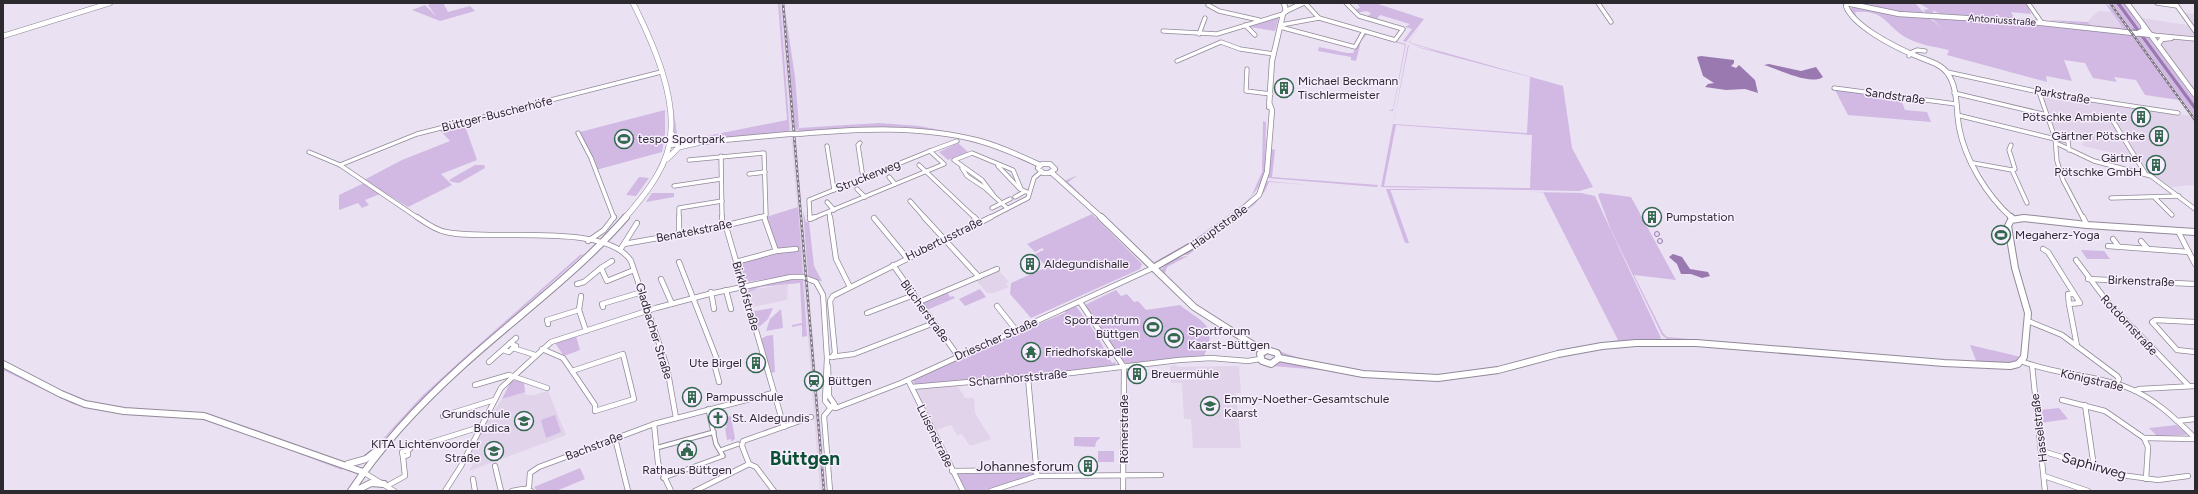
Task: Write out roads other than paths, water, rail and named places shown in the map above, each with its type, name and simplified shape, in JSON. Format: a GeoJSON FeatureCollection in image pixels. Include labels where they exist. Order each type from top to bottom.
{"type":"FeatureCollection","features":[{"type":"Feature","properties":{"kind":"main road"},"geometry":{"type":"LineString","coordinates":[[3,36],[110,3]]}},
{"type":"Feature","properties":{"kind":"main road"},"geometry":{"type":"LineString","coordinates":[[633,3],[649,38],[671,111],[671,133],[669,145],[662,165]]}},
{"type":"Feature","properties":{"kind":"main road"},"geometry":{"type":"LineString","coordinates":[[2127,3],[2195,95]]}},
{"type":"Feature","properties":{"kind":"main road"},"geometry":{"type":"LineString","coordinates":[[2136,34],[2144,33],[2143,24]]}},
{"type":"Feature","properties":{"kind":"main road"},"geometry":{"type":"LineString","coordinates":[[2158,44],[2162,39],[2171,38]]}},
{"type":"Feature","properties":{"kind":"main road"},"geometry":{"type":"LineString","coordinates":[[669,145],[871,128],[932,131],[988,143],[1040,166],[1048,163],[1055,168],[1051,172]]}},
{"type":"Feature","properties":{"kind":"main road"},"geometry":{"type":"LineString","coordinates":[[671,133],[673,138],[679,141],[697,143]]}},
{"type":"Feature","properties":{"kind":"main road"},"geometry":{"type":"LineString","coordinates":[[351,491],[363,472],[388,441],[458,370],[600,244],[635,207],[662,165],[679,147],[697,143]]}},
{"type":"Feature","properties":{"kind":"main road"},"geometry":{"type":"LineString","coordinates":[[1040,166],[1039,170],[1041,172],[1051,172],[1076,193],[1194,308],[1263,351],[1273,351],[1279,358],[1380,376],[1438,378],[1498,370],[1558,354],[1602,346],[1636,343],[1688,342],[1972,365],[2001,367],[2014,365],[2021,361],[2025,352],[2028,308],[2015,268],[2008,228],[2008,223],[2013,219],[2024,218],[2087,225],[2195,232]]}},
{"type":"Feature","properties":{"kind":"main road"},"geometry":{"type":"LineString","coordinates":[[1263,351],[1260,354],[1260,358],[1264,362],[1271,364],[1276,362],[1279,358]]}},
{"type":"Feature","properties":{"kind":"main road"},"geometry":{"type":"LineString","coordinates":[[3,364],[67,397],[91,406],[120,411],[178,413],[210,417],[363,472]]}},
{"type":"Feature","properties":{"kind":"main road"},"geometry":{"type":"LineString","coordinates":[[342,464],[354,464],[363,461],[388,441]]}},
{"type":"Feature","properties":{"kind":"main road"},"geometry":{"type":"LineString","coordinates":[[355,491],[367,484],[386,485]]}},
{"type":"Feature","properties":{"kind":"street"},"geometry":{"type":"LineString","coordinates":[[1284,3],[1285,12]]}},
{"type":"Feature","properties":{"kind":"street"},"geometry":{"type":"LineString","coordinates":[[1162,31],[1199,34],[1221,32],[1285,12],[1304,3],[1319,18]]}},
{"type":"Feature","properties":{"kind":"street"},"geometry":{"type":"LineString","coordinates":[[1280,26],[1319,18],[1395,40],[1404,28],[1359,16],[1346,3]]}},
{"type":"Feature","properties":{"kind":"street"},"geometry":{"type":"LineString","coordinates":[[1598,3],[1611,22]]}},
{"type":"Feature","properties":{"kind":"street"},"geometry":{"type":"LineString","coordinates":[[2028,3],[2042,23]]}},
{"type":"Feature","properties":{"kind":"street"},"geometry":{"type":"LineString","coordinates":[[2158,3],[2176,4],[2195,31]]}},
{"type":"Feature","properties":{"kind":"street"},"geometry":{"type":"LineString","coordinates":[[1844,4],[1851,5],[1847,11]]}},
{"type":"Feature","properties":{"kind":"street"},"geometry":{"type":"LineString","coordinates":[[1844,4],[1847,11],[1856,20],[1909,55],[1947,72],[1954,93],[1961,138],[1973,163],[2000,208],[2013,219]]}},
{"type":"Feature","properties":{"kind":"street"},"geometry":{"type":"LineString","coordinates":[[1208,5],[1219,11],[1259,20]]}},
{"type":"Feature","properties":{"kind":"street","name":"Antoniusstraße"},"geometry":{"type":"LineString","coordinates":[[1851,5],[1902,14],[2042,23],[2136,34]]}},
{"type":"Feature","properties":{"kind":"street","name":"Hauptstraße"},"geometry":{"type":"LineString","coordinates":[[1153,268],[1197,244],[1241,212],[1255,199],[1263,187],[1267,176],[1272,110],[1270,105],[1274,54],[1280,26],[1285,12]]}},
{"type":"Feature","properties":{"kind":"street"},"geometry":{"type":"LineString","coordinates":[[1199,34],[1205,18]]}},
{"type":"Feature","properties":{"kind":"street"},"geometry":{"type":"LineString","coordinates":[[1246,25],[1255,35]]}},
{"type":"Feature","properties":{"kind":"street"},"geometry":{"type":"LineString","coordinates":[[1280,26],[1355,47],[1358,38],[1364,31]]}},
{"type":"Feature","properties":{"kind":"street"},"geometry":{"type":"LineString","coordinates":[[1221,32],[1221,42]]}},
{"type":"Feature","properties":{"kind":"street"},"geometry":{"type":"LineString","coordinates":[[2144,33],[2171,38],[2195,38]]}},
{"type":"Feature","properties":{"kind":"street"},"geometry":{"type":"LineString","coordinates":[[1177,61],[1221,42],[1240,49],[1274,54]]}},
{"type":"Feature","properties":{"kind":"street"},"geometry":{"type":"LineString","coordinates":[[1909,55],[1917,50],[1925,51]]}},
{"type":"Feature","properties":{"kind":"street"},"geometry":{"type":"LineString","coordinates":[[1247,69],[1246,91],[1271,94]]}},
{"type":"Feature","properties":{"kind":"street","name":"Parkstraße"},"geometry":{"type":"LineString","coordinates":[[1947,72],[2039,92],[2178,113]]}},
{"type":"Feature","properties":{"kind":"street","name":"Büttger-Buscherhöfe"},"geometry":{"type":"LineString","coordinates":[[340,165],[417,134],[659,73]]}},
{"type":"Feature","properties":{"kind":"street","name":"Sandstraße"},"geometry":{"type":"LineString","coordinates":[[1834,88],[1956,104]]}},
{"type":"Feature","properties":{"kind":"street"},"geometry":{"type":"LineString","coordinates":[[2039,92],[2055,140],[2057,161],[2063,180],[2087,225]]}},
{"type":"Feature","properties":{"kind":"street"},"geometry":{"type":"LineString","coordinates":[[1954,93],[2047,115]]}},
{"type":"Feature","properties":{"kind":"street"},"geometry":{"type":"LineString","coordinates":[[1957,115],[2055,140],[2068,141],[2069,150]]}},
{"type":"Feature","properties":{"kind":"street"},"geometry":{"type":"LineString","coordinates":[[2113,122],[2145,173]]}},
{"type":"Feature","properties":{"kind":"street"},"geometry":{"type":"LineString","coordinates":[[578,133],[592,158],[614,218],[608,226],[588,241]]}},
{"type":"Feature","properties":{"kind":"street"},"geometry":{"type":"LineString","coordinates":[[2055,140],[2069,150],[2100,163],[2145,173],[2157,179],[2195,209]]}},
{"type":"Feature","properties":{"kind":"street","name":"Struckerweg"},"geometry":{"type":"LineString","coordinates":[[831,211],[810,219],[808,202],[863,178],[957,141]]}},
{"type":"Feature","properties":{"kind":"street"},"geometry":{"type":"LineString","coordinates":[[860,142],[858,145],[863,178]]}},
{"type":"Feature","properties":{"kind":"street"},"geometry":{"type":"LineString","coordinates":[[2010,145],[2009,150],[2015,169],[2012,170]]}},
{"type":"Feature","properties":{"kind":"street"},"geometry":{"type":"LineString","coordinates":[[827,146],[834,190]]}},
{"type":"Feature","properties":{"kind":"street"},"geometry":{"type":"LineString","coordinates":[[831,211],[944,164],[930,151]]}},
{"type":"Feature","properties":{"kind":"street"},"geometry":{"type":"LineString","coordinates":[[309,152],[340,165],[433,228],[441,231],[469,235],[566,236],[620,250],[637,223]]}},
{"type":"Feature","properties":{"kind":"street"},"geometry":{"type":"LineString","coordinates":[[689,160],[764,153],[766,215],[764,216],[776,252]]}},
{"type":"Feature","properties":{"kind":"street"},"geometry":{"type":"LineString","coordinates":[[1007,208],[994,196],[967,176],[954,160],[972,153],[1014,171],[1021,189]]}},
{"type":"Feature","properties":{"kind":"street","name":"Birkhofstraße"},"geometry":{"type":"LineString","coordinates":[[721,156],[722,222],[727,230],[784,427]]}},
{"type":"Feature","properties":{"kind":"street"},"geometry":{"type":"LineString","coordinates":[[990,161],[1007,172],[1024,192],[1029,193]]}},
{"type":"Feature","properties":{"kind":"street"},"geometry":{"type":"LineString","coordinates":[[1973,163],[2012,170]]}},
{"type":"Feature","properties":{"kind":"street"},"geometry":{"type":"LineString","coordinates":[[918,165],[982,222]]}},
{"type":"Feature","properties":{"kind":"street"},"geometry":{"type":"LineString","coordinates":[[2012,170],[2027,204]]}},
{"type":"Feature","properties":{"kind":"street"},"geometry":{"type":"LineString","coordinates":[[749,174],[765,172]]}},
{"type":"Feature","properties":{"kind":"street","name":"Hubertusstraße"},"geometry":{"type":"LineString","coordinates":[[829,359],[835,353],[830,300],[834,295],[1028,198],[1034,178],[1041,172]]}},
{"type":"Feature","properties":{"kind":"street"},"geometry":{"type":"LineString","coordinates":[[888,177],[895,184]]}},
{"type":"Feature","properties":{"kind":"street"},"geometry":{"type":"LineString","coordinates":[[674,186],[721,179]]}},
{"type":"Feature","properties":{"kind":"street"},"geometry":{"type":"LineString","coordinates":[[857,189],[865,197]]}},
{"type":"Feature","properties":{"kind":"street"},"geometry":{"type":"LineString","coordinates":[[1015,197],[1024,192]]}},
{"type":"Feature","properties":{"kind":"street"},"geometry":{"type":"LineString","coordinates":[[2111,198],[2156,198],[2180,196]]}},
{"type":"Feature","properties":{"kind":"street"},"geometry":{"type":"LineString","coordinates":[[2156,198],[2172,215]]}},
{"type":"Feature","properties":{"kind":"street","name":"Hubertusstraße"},"geometry":{"type":"LineString","coordinates":[[992,208],[1010,199]]}},
{"type":"Feature","properties":{"kind":"street"},"geometry":{"type":"LineString","coordinates":[[679,234],[679,208],[722,201]]}},
{"type":"Feature","properties":{"kind":"street"},"geometry":{"type":"LineString","coordinates":[[910,201],[979,277]]}},
{"type":"Feature","properties":{"kind":"street"},"geometry":{"type":"LineString","coordinates":[[827,202],[831,211],[836,259],[850,287]]}},
{"type":"Feature","properties":{"kind":"street","name":"Benatekstraße"},"geometry":{"type":"LineString","coordinates":[[624,244],[724,226],[764,216]]}},
{"type":"Feature","properties":{"kind":"street"},"geometry":{"type":"LineString","coordinates":[[874,218],[907,258]]}},
{"type":"Feature","properties":{"kind":"street"},"geometry":{"type":"LineString","coordinates":[[2178,231],[2195,264]]}},
{"type":"Feature","properties":{"kind":"street"},"geometry":{"type":"LineString","coordinates":[[2113,239],[2119,247]]}},
{"type":"Feature","properties":{"kind":"street"},"geometry":{"type":"LineString","coordinates":[[2141,241],[2147,248]]}},
{"type":"Feature","properties":{"kind":"street"},"geometry":{"type":"LineString","coordinates":[[2108,246],[2189,252]]}},
{"type":"Feature","properties":{"kind":"street"},"geometry":{"type":"LineString","coordinates":[[736,262],[776,252],[796,249]]}},
{"type":"Feature","properties":{"kind":"street"},"geometry":{"type":"LineString","coordinates":[[2043,249],[2048,252],[2080,303],[2069,304]]}},
{"type":"Feature","properties":{"kind":"street","name":"Gladbacher Straße"},"geometry":{"type":"LineString","coordinates":[[620,250],[629,256],[642,292],[667,367],[676,418]]}},
{"type":"Feature","properties":{"kind":"street","name":"Rotdornstraße"},"geometry":{"type":"LineString","coordinates":[[2076,260],[2088,279],[2152,350],[2189,386]]}},
{"type":"Feature","properties":{"kind":"street"},"geometry":{"type":"LineString","coordinates":[[577,284],[584,282],[612,261]]}},
{"type":"Feature","properties":{"kind":"street"},"geometry":{"type":"LineString","coordinates":[[679,262],[707,330],[718,362],[714,363],[719,382]]}},
{"type":"Feature","properties":{"kind":"street","name":"Blücherstraße"},"geometry":{"type":"LineString","coordinates":[[893,265],[958,356]]}},
{"type":"Feature","properties":{"kind":"street"},"geometry":{"type":"LineString","coordinates":[[919,302],[997,268]]}},
{"type":"Feature","properties":{"kind":"street","name":"Driescher Straße"},"geometry":{"type":"LineString","coordinates":[[835,406],[908,380],[1153,268]]}},
{"type":"Feature","properties":{"kind":"street"},"geometry":{"type":"LineString","coordinates":[[601,270],[605,280],[608,281],[634,270]]}},
{"type":"Feature","properties":{"kind":"street"},"geometry":{"type":"LineString","coordinates":[[445,491],[461,466],[480,426],[501,388],[535,355],[551,342],[711,292],[800,277],[809,278],[818,282],[823,292],[829,359],[824,398],[825,402],[835,406],[825,414],[824,420],[830,491]]}},
{"type":"Feature","properties":{"kind":"street"},"geometry":{"type":"LineString","coordinates":[[661,279],[672,304]]}},
{"type":"Feature","properties":{"kind":"street","name":"Birkenstraße"},"geometry":{"type":"LineString","coordinates":[[2088,279],[2195,284]]}},
{"type":"Feature","properties":{"kind":"street"},"geometry":{"type":"LineString","coordinates":[[726,290],[731,309]]}},
{"type":"Feature","properties":{"kind":"street"},"geometry":{"type":"LineString","coordinates":[[603,308],[602,304],[642,292]]}},
{"type":"Feature","properties":{"kind":"street"},"geometry":{"type":"LineString","coordinates":[[711,292],[714,309]]}},
{"type":"Feature","properties":{"kind":"street"},"geometry":{"type":"LineString","coordinates":[[2074,294],[2068,294],[2078,346]]}},
{"type":"Feature","properties":{"kind":"street"},"geometry":{"type":"LineString","coordinates":[[867,313],[914,295]]}},
{"type":"Feature","properties":{"kind":"street"},"geometry":{"type":"LineString","coordinates":[[580,296],[579,310],[586,331]]}},
{"type":"Feature","properties":{"kind":"street"},"geometry":{"type":"LineString","coordinates":[[1080,302],[1124,367]]}},
{"type":"Feature","properties":{"kind":"street"},"geometry":{"type":"LineString","coordinates":[[997,306],[1016,330]]}},
{"type":"Feature","properties":{"kind":"street"},"geometry":{"type":"LineString","coordinates":[[548,324],[547,320],[579,310]]}},
{"type":"Feature","properties":{"kind":"street"},"geometry":{"type":"LineString","coordinates":[[2028,321],[2069,339],[2117,376],[2119,379],[2116,384]]}},
{"type":"Feature","properties":{"kind":"street"},"geometry":{"type":"LineString","coordinates":[[2195,322],[2152,321],[2163,336],[2178,351],[2195,352]]}},
{"type":"Feature","properties":{"kind":"street"},"geometry":{"type":"LineString","coordinates":[[829,359],[857,353],[934,323]]}},
{"type":"Feature","properties":{"kind":"street"},"geometry":{"type":"LineString","coordinates":[[2069,339],[2076,337]]}},
{"type":"Feature","properties":{"kind":"street"},"geometry":{"type":"LineString","coordinates":[[489,362],[516,338]]}},
{"type":"Feature","properties":{"kind":"street"},"geometry":{"type":"LineString","coordinates":[[503,350],[509,352],[516,346],[510,343]]}},
{"type":"Feature","properties":{"kind":"street"},"geometry":{"type":"LineString","coordinates":[[513,348],[535,355]]}},
{"type":"Feature","properties":{"kind":"street"},"geometry":{"type":"LineString","coordinates":[[542,349],[561,357],[595,405],[595,411],[634,399],[623,354],[571,371]]}},
{"type":"Feature","properties":{"kind":"street","name":"Scharnhorststraße"},"geometry":{"type":"LineString","coordinates":[[912,387],[1028,378],[1185,359],[1211,358],[1248,361],[1260,358]]}},
{"type":"Feature","properties":{"kind":"street","name":"Königstraße"},"geometry":{"type":"LineString","coordinates":[[2021,361],[2032,365],[2116,384],[2135,391],[2177,420],[2195,438]]}},
{"type":"Feature","properties":{"kind":"street","name":"Hasselstraße"},"geometry":{"type":"LineString","coordinates":[[2032,365],[2045,491]]}},
{"type":"Feature","properties":{"kind":"street","name":"Römerstraße"},"geometry":{"type":"LineString","coordinates":[[1124,367],[1124,491]]}},
{"type":"Feature","properties":{"kind":"street"},"geometry":{"type":"LineString","coordinates":[[475,385],[504,376],[513,376],[547,388]]}},
{"type":"Feature","properties":{"kind":"street"},"geometry":{"type":"LineString","coordinates":[[1028,378],[1037,476]]}},
{"type":"Feature","properties":{"kind":"street","name":"Luisenstraße"},"geometry":{"type":"LineString","coordinates":[[908,380],[963,491]]}},
{"type":"Feature","properties":{"kind":"street"},"geometry":{"type":"LineString","coordinates":[[2135,391],[2139,389],[2195,386]]}},
{"type":"Feature","properties":{"kind":"street","name":"Bachstraße"},"geometry":{"type":"LineString","coordinates":[[528,490],[530,475],[535,469],[654,424],[773,392]]}},
{"type":"Feature","properties":{"kind":"street"},"geometry":{"type":"LineString","coordinates":[[444,416],[494,400]]}},
{"type":"Feature","properties":{"kind":"street"},"geometry":{"type":"LineString","coordinates":[[2062,400],[2108,412],[2145,441],[2195,438]]}},
{"type":"Feature","properties":{"kind":"street"},"geometry":{"type":"LineString","coordinates":[[2085,406],[2094,467]]}},
{"type":"Feature","properties":{"kind":"street"},"geometry":{"type":"LineString","coordinates":[[663,478],[723,456],[721,450],[716,444],[708,409]]}},
{"type":"Feature","properties":{"kind":"street"},"geometry":{"type":"LineString","coordinates":[[721,450],[740,444],[745,440],[811,418]]}},
{"type":"Feature","properties":{"kind":"street"},"geometry":{"type":"LineString","coordinates":[[2177,420],[2195,419]]}},
{"type":"Feature","properties":{"kind":"street"},"geometry":{"type":"LineString","coordinates":[[654,424],[658,464],[663,478],[671,491]]}},
{"type":"Feature","properties":{"kind":"street"},"geometry":{"type":"LineString","coordinates":[[429,443],[480,426]]}},
{"type":"Feature","properties":{"kind":"street"},"geometry":{"type":"LineString","coordinates":[[656,448],[714,432]]}},
{"type":"Feature","properties":{"kind":"street"},"geometry":{"type":"LineString","coordinates":[[615,438],[628,491]]}},
{"type":"Feature","properties":{"kind":"street","name":"Saphirweg"},"geometry":{"type":"LineString","coordinates":[[2145,441],[2146,478]]}},
{"type":"Feature","properties":{"kind":"street"},"geometry":{"type":"LineString","coordinates":[[740,444],[749,464],[756,467],[774,491]]}},
{"type":"Feature","properties":{"kind":"street"},"geometry":{"type":"LineString","coordinates":[[386,485],[405,476],[402,452],[409,449]]}},
{"type":"Feature","properties":{"kind":"street","name":"Saphirweg"},"geometry":{"type":"LineString","coordinates":[[2042,451],[2121,475],[2163,480],[2188,476]]}},
{"type":"Feature","properties":{"kind":"street"},"geometry":{"type":"LineString","coordinates":[[695,491],[749,464]]}},
{"type":"Feature","properties":{"kind":"street"},"geometry":{"type":"LineString","coordinates":[[495,466],[501,491]]}},
{"type":"Feature","properties":{"kind":"street"},"geometry":{"type":"LineString","coordinates":[[952,471],[1033,470],[1037,476]]}},
{"type":"Feature","properties":{"kind":"street"},"geometry":{"type":"LineString","coordinates":[[363,472],[394,491]]}},
{"type":"Feature","properties":{"kind":"street"},"geometry":{"type":"LineString","coordinates":[[991,491],[1035,478],[1037,476],[1161,475]]}},
{"type":"Feature","properties":{"kind":"street"},"geometry":{"type":"LineString","coordinates":[[2044,476],[2088,491]]}},
{"type":"Feature","properties":{"kind":"street"},"geometry":{"type":"LineString","coordinates":[[473,479],[475,491]]}},
{"type":"Feature","properties":{"kind":"street"},"geometry":{"type":"LineString","coordinates":[[512,491],[528,490]]}},
{"type":"Feature","properties":{"kind":"waterway"},"geometry":{"type":"LineString","coordinates":[[2118,3],[2195,108]]}},
{"type":"Feature","properties":{"kind":"waterway"},"geometry":{"type":"LineString","coordinates":[[2133,29],[2138,31]]}},
{"type":"Feature","properties":{"kind":"waterway"},"geometry":{"type":"LineString","coordinates":[[1655,232],[1659,232],[1659,234],[1659,236],[1655,236],[1655,232]]}},
{"type":"Feature","properties":{"kind":"waterway"},"geometry":{"type":"LineString","coordinates":[[1658,239],[1662,239],[1662,241],[1662,243],[1658,243],[1658,239]]}},
{"type":"Feature","properties":{"kind":"railway"},"geometry":{"type":"LineString","coordinates":[[783,3],[824,491]]}},
{"type":"Feature","properties":{"kind":"railway"},"geometry":{"type":"LineString","coordinates":[[2110,3],[2195,120]]}},
{"type":"Feature","properties":{"kind":"place","name":"Michael Beckmann Tischlermeister"},"geometry":{"type":"Point","coordinates":[1284,88]}},
{"type":"Feature","properties":{"kind":"place","name":"Pötschke Ambiente"},"geometry":{"type":"Point","coordinates":[2141,117]}},
{"type":"Feature","properties":{"kind":"place","name":"Gärtner Pötschke"},"geometry":{"type":"Point","coordinates":[2159,136]}},
{"type":"Feature","properties":{"kind":"place","name":"tespo Sportpark"},"geometry":{"type":"Point","coordinates":[624,139]}},
{"type":"Feature","properties":{"kind":"place","name":"Gärtner Pötschke GmbH"},"geometry":{"type":"Point","coordinates":[2156,165]}},
{"type":"Feature","properties":{"kind":"place","name":"Pumpstation"},"geometry":{"type":"Point","coordinates":[1652,217]}},
{"type":"Feature","properties":{"kind":"place","name":"Megaherz-Yoga"},"geometry":{"type":"Point","coordinates":[2001,235]}},
{"type":"Feature","properties":{"kind":"place","name":"Aldegundishalle"},"geometry":{"type":"Point","coordinates":[1030,264]}},
{"type":"Feature","properties":{"kind":"place","name":"Sportzentrum Büttgen"},"geometry":{"type":"Point","coordinates":[1153,327]}},
{"type":"Feature","properties":{"kind":"place","name":"Sportforum Kaarst-Büttgen"},"geometry":{"type":"Point","coordinates":[1174,338]}},
{"type":"Feature","properties":{"kind":"place","name":"Friedhofskapelle"},"geometry":{"type":"Point","coordinates":[1031,352]}},
{"type":"Feature","properties":{"kind":"place","name":"Ute Birgel"},"geometry":{"type":"Point","coordinates":[756,363]}},
{"type":"Feature","properties":{"kind":"place","name":"Breuermühle"},"geometry":{"type":"Point","coordinates":[1137,374]}},
{"type":"Feature","properties":{"kind":"place","name":"Büttgen"},"geometry":{"type":"Point","coordinates":[814,381]}},
{"type":"Feature","properties":{"kind":"place","name":"Pampusschule"},"geometry":{"type":"Point","coordinates":[692,397]}},
{"type":"Feature","properties":{"kind":"place","name":"Emmy-Noether-Gesamtschule Kaarst"},"geometry":{"type":"Point","coordinates":[1210,406]}},
{"type":"Feature","properties":{"kind":"place","name":"St. Aldegundis"},"geometry":{"type":"Point","coordinates":[718,418]}},
{"type":"Feature","properties":{"kind":"place","name":"Grundschule Budica"},"geometry":{"type":"Point","coordinates":[524,421]}},
{"type":"Feature","properties":{"kind":"place","name":"Rathaus Büttgen"},"geometry":{"type":"Point","coordinates":[687,450]}},
{"type":"Feature","properties":{"kind":"place","name":"KITA Lichtenvoorder Straße"},"geometry":{"type":"Point","coordinates":[494,451]}},
{"type":"Feature","properties":{"kind":"place","name":"Johannesforum"},"geometry":{"type":"Point","coordinates":[1088,466]}},
{"type":"Feature","properties":{"kind":"district","name":"Büttgen"},"geometry":{"type":"Point","coordinates":[805,458]}}]}
